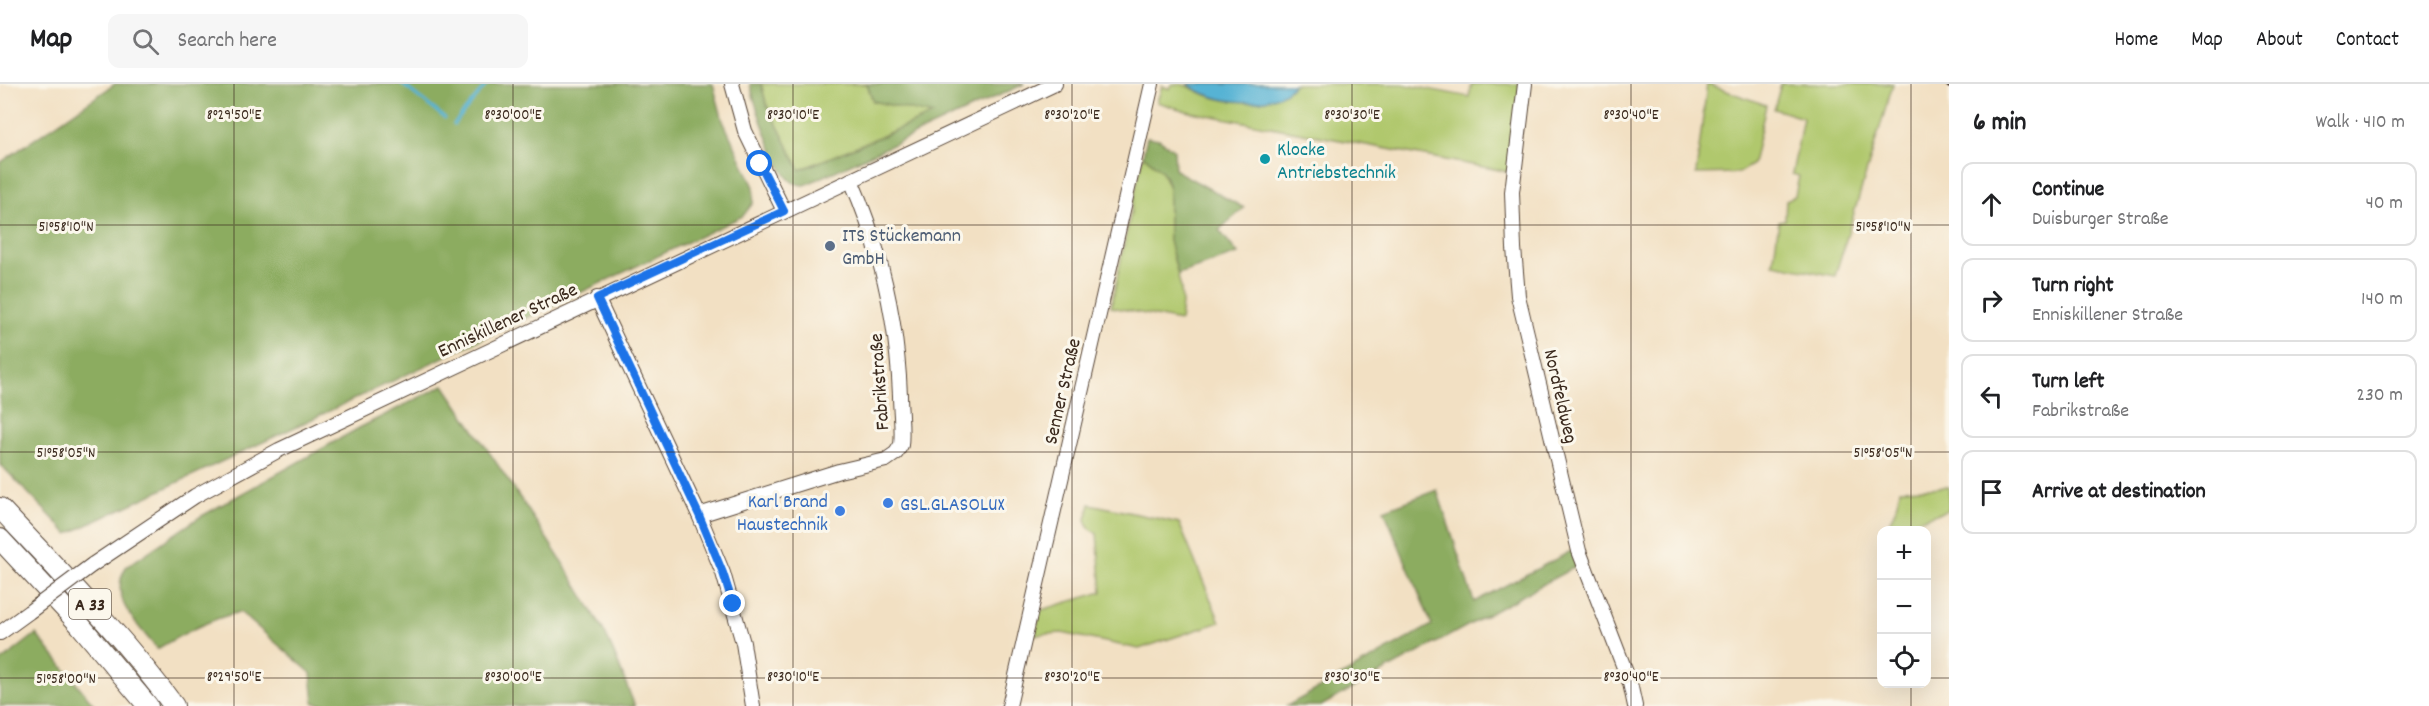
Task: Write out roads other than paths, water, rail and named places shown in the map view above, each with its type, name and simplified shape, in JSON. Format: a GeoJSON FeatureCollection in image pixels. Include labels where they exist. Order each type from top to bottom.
{"type":"FeatureCollection","features":[{"type":"Feature","properties":{"kind":"highway","name":"A 33"},"geometry":{"type":"LineString","coordinates":[[0,508],[96,610],[174,706]]}},
{"type":"Feature","properties":{"kind":"highway","name":"A 33"},"geometry":{"type":"LineString","coordinates":[[0,539],[80,626],[148,706]]}},
{"type":"Feature","properties":{"kind":"street"},"geometry":{"type":"LineString","coordinates":[[732,84],[746,131],[784,211]]}},
{"type":"Feature","properties":{"kind":"street","name":"Enniskillener Straße"},"geometry":{"type":"LineString","coordinates":[[0,633],[159,518],[236,472],[597,298],[1054,84]]}},
{"type":"Feature","properties":{"kind":"street","name":"Senner Straße"},"geometry":{"type":"LineString","coordinates":[[1009,706],[1152,84]]}},
{"type":"Feature","properties":{"kind":"street","name":"Nordfeldweg"},"geometry":{"type":"LineString","coordinates":[[1525,84],[1512,192],[1518,296],[1579,551],[1630,683],[1635,706]]}},
{"type":"Feature","properties":{"kind":"street","name":"Fabrikstraße"},"geometry":{"type":"LineString","coordinates":[[699,515],[839,471],[886,460],[896,453],[900,446],[898,365],[888,287],[868,221],[851,180]]}},
{"type":"Feature","properties":{"kind":"street"},"geometry":{"type":"LineString","coordinates":[[597,298],[699,515],[723,573],[743,643],[753,706]]}},
{"type":"Feature","properties":{"kind":"water"},"geometry":{"type":"Polygon","coordinates":[[[1188,84],[1294,84],[1285,93],[1272,98],[1242,102],[1211,96],[1188,84]]]}},
{"type":"Feature","properties":{"kind":"waterway"},"geometry":{"type":"LineString","coordinates":[[402,84],[445,118]]}},
{"type":"Feature","properties":{"kind":"waterway"},"geometry":{"type":"LineString","coordinates":[[454,124],[487,84]]}},
{"type":"Feature","properties":{"kind":"place","name":"Klocke Antriebstechnik"},"geometry":{"type":"Point","coordinates":[1265,159]}},
{"type":"Feature","properties":{"kind":"place","name":"ITS Stückemann GmbH"},"geometry":{"type":"Point","coordinates":[830,246]}},
{"type":"Feature","properties":{"kind":"place","name":"GSL.GLASOLUX"},"geometry":{"type":"Point","coordinates":[888,503]}},
{"type":"Feature","properties":{"kind":"place","name":"Karl Brand Haustechnik"},"geometry":{"type":"Point","coordinates":[840,511]}}]}
